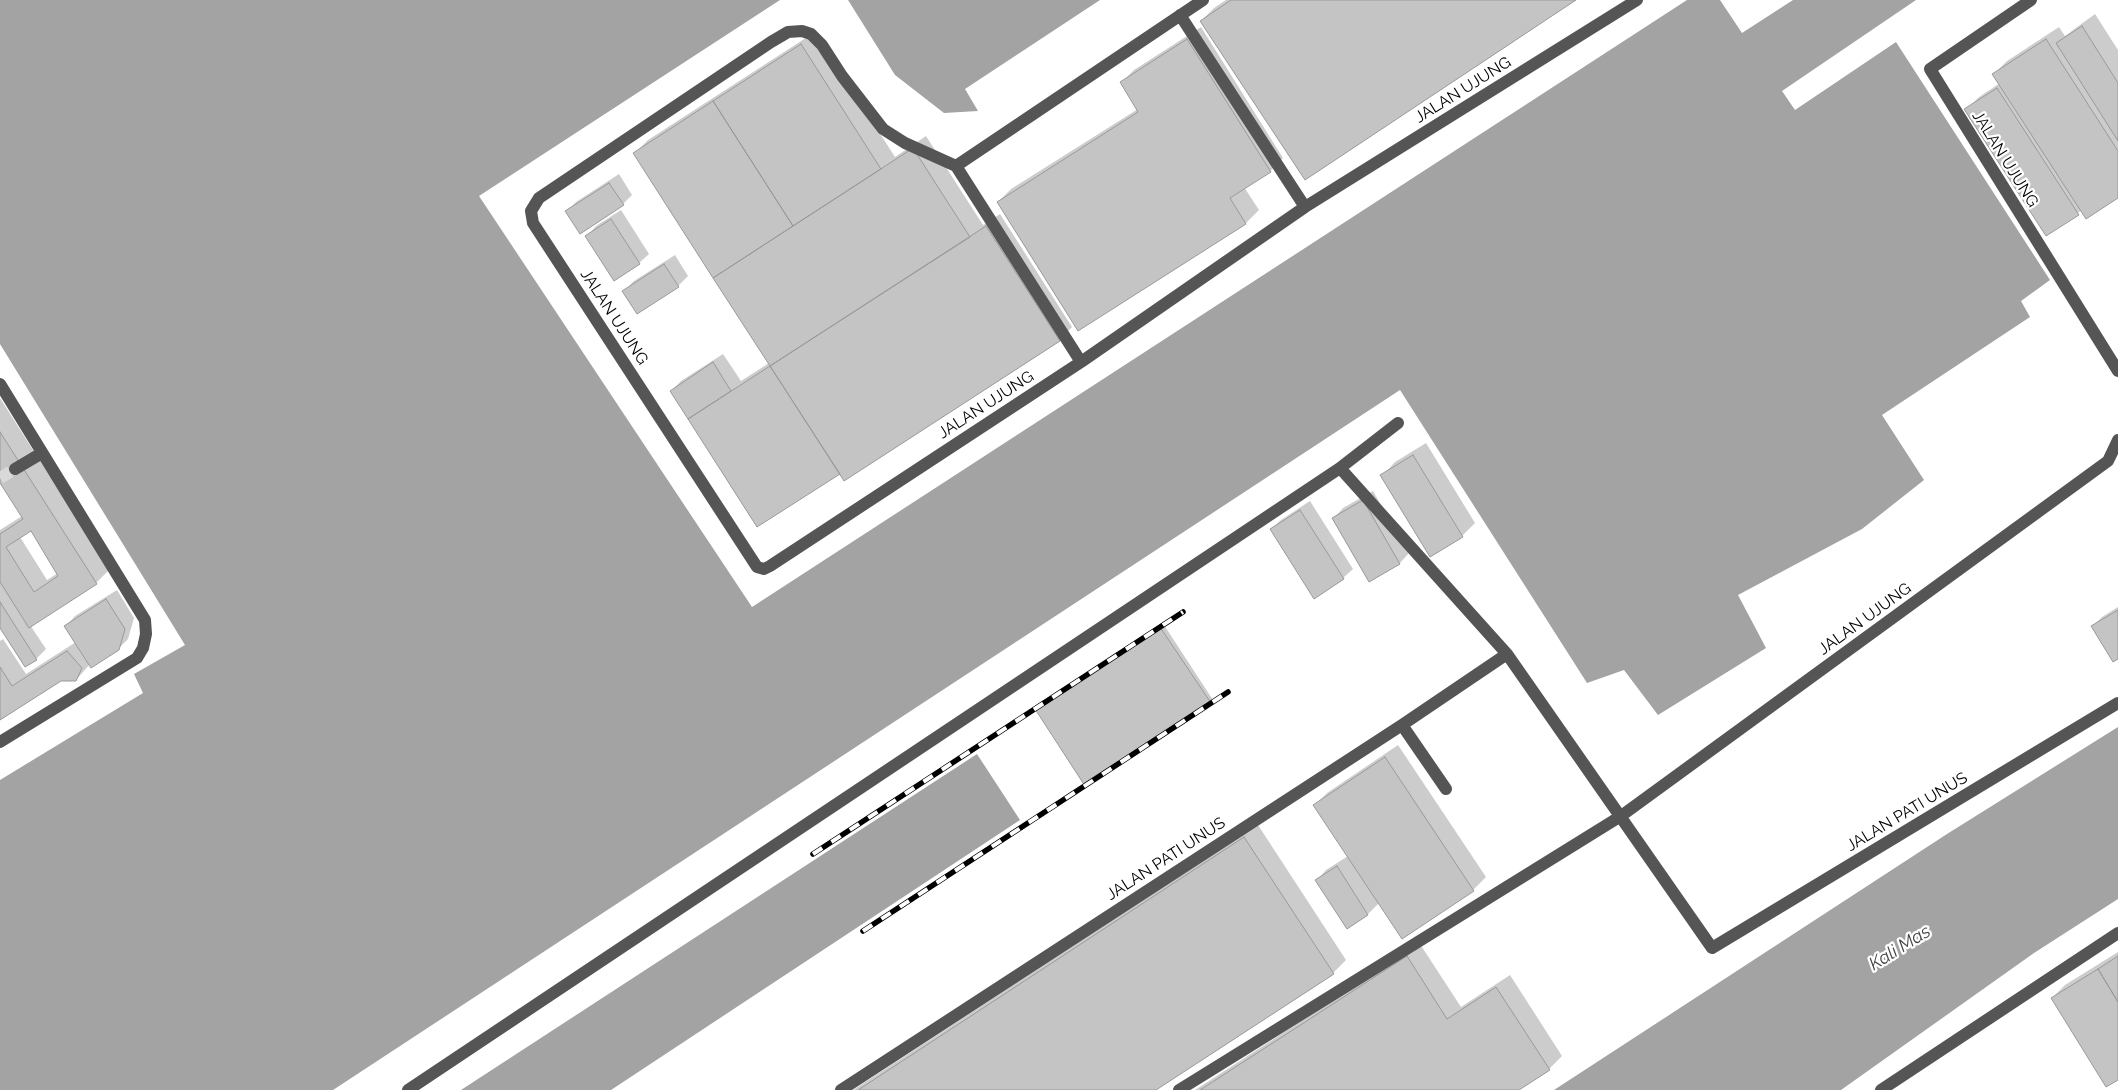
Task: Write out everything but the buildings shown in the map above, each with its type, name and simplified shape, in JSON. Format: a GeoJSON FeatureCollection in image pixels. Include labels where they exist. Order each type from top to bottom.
{"type":"FeatureCollection","features":[{"type":"Feature","properties":{"kind":"lane"},"geometry":{"type":"LineString","coordinates":[[1081,362],[956,166],[1203,0]]}},
{"type":"Feature","properties":{"kind":"lane","name":"JALAN UJUNG"},"geometry":{"type":"LineString","coordinates":[[956,166],[906,143],[883,129],[842,76],[822,45],[811,34],[802,30],[788,32],[771,42],[539,198],[531,210],[533,223],[757,567],[764,569],[770,566],[1081,362],[1306,207],[1636,0]]}},
{"type":"Feature","properties":{"kind":"lane","name":"JALAN UJUNG"},"geometry":{"type":"LineString","coordinates":[[2032,0],[1930,69],[2118,371]]}},
{"type":"Feature","properties":{"kind":"lane"},"geometry":{"type":"LineString","coordinates":[[1180,15],[1306,207]]}},
{"type":"Feature","properties":{"kind":"lane"},"geometry":{"type":"LineString","coordinates":[[0,384],[144,620],[146,634],[143,648],[137,658],[0,742]]}},
{"type":"Feature","properties":{"kind":"lane"},"geometry":{"type":"LineString","coordinates":[[408,1090],[1340,468],[1398,423]]}},
{"type":"Feature","properties":{"kind":"lane","name":"JALAN UJUNG"},"geometry":{"type":"LineString","coordinates":[[1178,1090],[1621,816],[2108,461],[2118,440]]}},
{"type":"Feature","properties":{"kind":"lane"},"geometry":{"type":"LineString","coordinates":[[15,468],[42,452]]}},
{"type":"Feature","properties":{"kind":"lane"},"geometry":{"type":"LineString","coordinates":[[1340,468],[1508,654],[1621,816]]}},
{"type":"Feature","properties":{"kind":"lane","name":"JALAN PATI UNUS"},"geometry":{"type":"LineString","coordinates":[[841,1090],[1508,654]]}},
{"type":"Feature","properties":{"kind":"lane","name":"JALAN PATI UNUS"},"geometry":{"type":"LineString","coordinates":[[1621,816],[1712,948],[2118,703]]}},
{"type":"Feature","properties":{"kind":"lane"},"geometry":{"type":"LineString","coordinates":[[1402,725],[1446,788]]}},
{"type":"Feature","properties":{"kind":"lane"},"geometry":{"type":"LineString","coordinates":[[1887,1089],[2118,933]]}},
{"type":"Feature","properties":{"kind":"water"},"geometry":{"type":"Polygon","coordinates":[[[0,0],[780,0],[479,196],[752,607],[1687,0],[1720,0],[1742,33],[1793,0],[1916,0],[1782,91],[1795,110],[1896,42],[2050,280],[2021,301],[2030,317],[1882,415],[1924,480],[1862,529],[1738,595],[1766,648],[1658,715],[1624,670],[1587,683],[1400,390],[333,1090],[0,1090],[0,780],[143,693],[134,674],[185,645],[0,344],[0,0]]]}},
{"type":"Feature","properties":{"kind":"water"},"geometry":{"type":"Polygon","coordinates":[[[848,0],[1100,0],[965,89],[978,111],[944,113],[895,75],[848,0]]]}},
{"type":"Feature","properties":{"kind":"water","name":"Kali Mas"},"geometry":{"type":"Polygon","coordinates":[[[2118,727],[2118,899],[2034,953],[1841,1090],[1554,1090],[1947,834],[2118,727]]]}},
{"type":"Feature","properties":{"kind":"water"},"geometry":{"type":"Polygon","coordinates":[[[977,754],[1020,820],[611,1090],[461,1090],[977,754]]]}},
{"type":"Feature","properties":{"kind":"tunnel"},"geometry":{"type":"LineString","coordinates":[[0,478],[15,469]]}},
{"type":"Feature","properties":{"kind":"railway"},"geometry":{"type":"LineString","coordinates":[[813,854],[1183,612]]}},
{"type":"Feature","properties":{"kind":"railway"},"geometry":{"type":"LineString","coordinates":[[863,931],[1228,692]]}}]}
